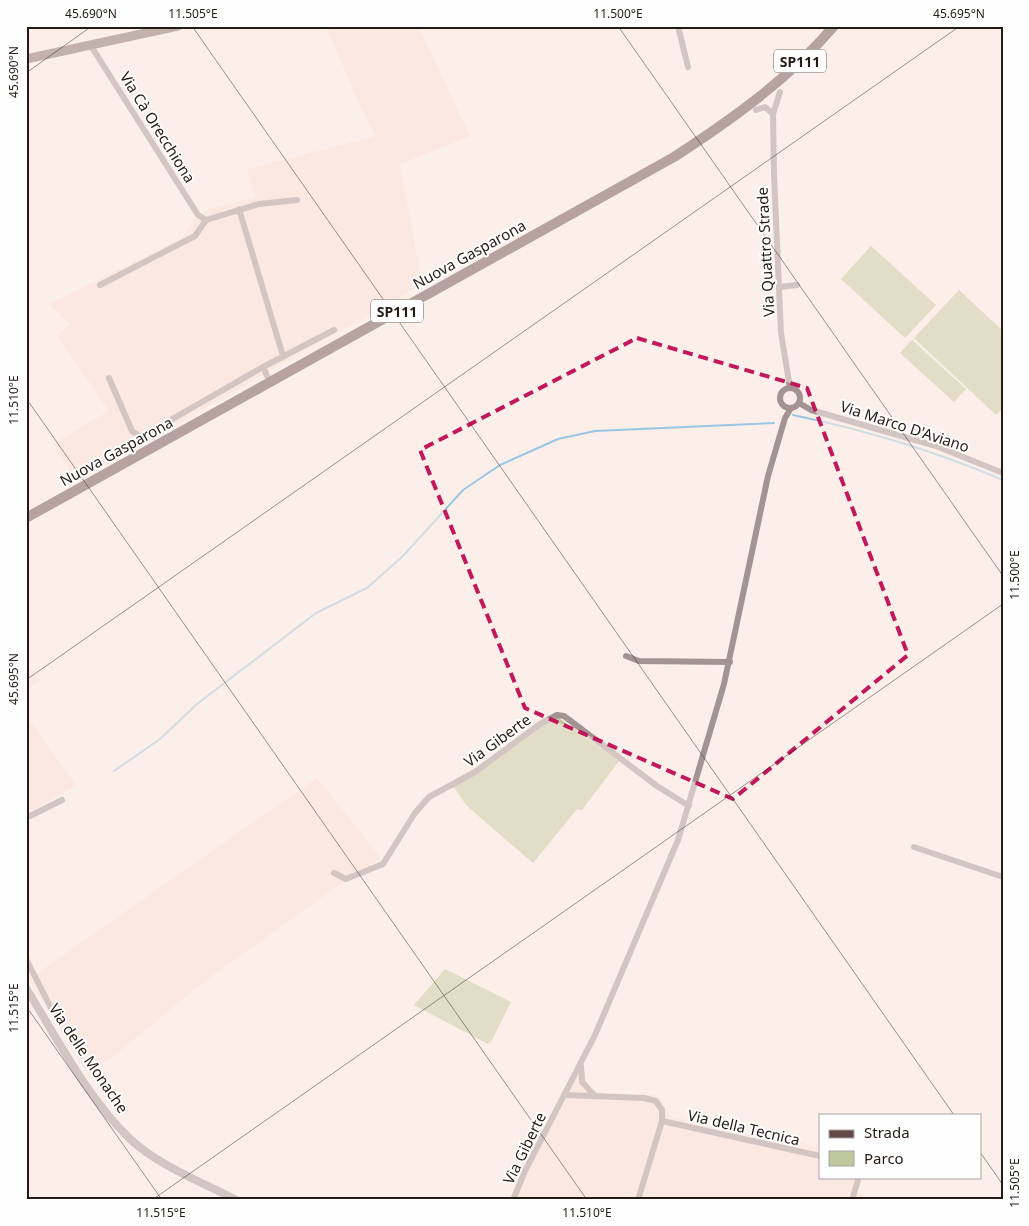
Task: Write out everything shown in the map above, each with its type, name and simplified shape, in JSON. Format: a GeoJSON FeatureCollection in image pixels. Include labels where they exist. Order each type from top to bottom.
{"type":"FeatureCollection","features":[{"type":"Feature","properties":{"kind":"main road"},"geometry":{"type":"LineString","coordinates":[[26,60],[91,46],[142,30],[178,26]]}},
{"type":"Feature","properties":{"kind":"main road","name":"Nuova Gasparona"},"geometry":{"type":"LineString","coordinates":[[26,518],[674,157],[770,88],[834,28]]}},
{"type":"Feature","properties":{"kind":"street"},"geometry":{"type":"LineString","coordinates":[[678,26],[688,67]]}},
{"type":"Feature","properties":{"kind":"street","name":"Via Cà Orecchiona"},"geometry":{"type":"LineString","coordinates":[[91,46],[198,215],[206,220]]}},
{"type":"Feature","properties":{"kind":"street","name":"Via Quattro Strade"},"geometry":{"type":"LineString","coordinates":[[780,92],[773,114],[781,333],[790,388]]}},
{"type":"Feature","properties":{"kind":"street"},"geometry":{"type":"LineString","coordinates":[[756,110],[766,107],[773,114]]}},
{"type":"Feature","properties":{"kind":"street"},"geometry":{"type":"LineString","coordinates":[[100,285],[194,236],[206,220],[260,204],[297,200]]}},
{"type":"Feature","properties":{"kind":"street"},"geometry":{"type":"LineString","coordinates":[[239,209],[283,356]]}},
{"type":"Feature","properties":{"kind":"street"},"geometry":{"type":"LineString","coordinates":[[780,287],[797,285]]}},
{"type":"Feature","properties":{"kind":"street"},"geometry":{"type":"LineString","coordinates":[[110,378],[132,431],[141,437],[263,367],[334,330]]}},
{"type":"Feature","properties":{"kind":"street"},"geometry":{"type":"LineString","coordinates":[[263,367],[270,382]]}},
{"type":"Feature","properties":{"kind":"street"},"geometry":{"type":"LineString","coordinates":[[796,389],[800,394],[799,403],[791,408],[782,404],[780,397],[784,390],[796,389]]}},
{"type":"Feature","properties":{"kind":"street","name":"Via Marco D'Aviano"},"geometry":{"type":"LineString","coordinates":[[799,403],[811,410],[936,446],[1003,473]]}},
{"type":"Feature","properties":{"kind":"street","name":"Via Giberte"},"geometry":{"type":"LineString","coordinates":[[514,1200],[525,1172],[581,1064],[635,944],[690,806],[730,662],[768,476],[785,418],[791,408]]}},
{"type":"Feature","properties":{"kind":"street"},"geometry":{"type":"LineString","coordinates":[[26,523],[56,506],[77,489]]}},
{"type":"Feature","properties":{"kind":"street"},"geometry":{"type":"LineString","coordinates":[[626,656],[639,661],[730,662]]}},
{"type":"Feature","properties":{"kind":"street","name":"Via Giberte"},"geometry":{"type":"LineString","coordinates":[[334,873],[346,879],[383,864],[415,813],[429,797],[476,772],[518,739],[557,715],[564,716],[657,786],[690,806]]}},
{"type":"Feature","properties":{"kind":"street"},"geometry":{"type":"LineString","coordinates":[[26,818],[62,800]]}},
{"type":"Feature","properties":{"kind":"street"},"geometry":{"type":"LineString","coordinates":[[914,847],[1003,878]]}},
{"type":"Feature","properties":{"kind":"street"},"geometry":{"type":"LineString","coordinates":[[26,959],[51,1008],[57,1008]]}},
{"type":"Feature","properties":{"kind":"street","name":"Via delle Monache"},"geometry":{"type":"LineString","coordinates":[[26,988],[87,1084],[131,1140],[159,1159],[236,1200]]}},
{"type":"Feature","properties":{"kind":"street"},"geometry":{"type":"LineString","coordinates":[[581,1064],[580,1075],[585,1086],[595,1096]]}},
{"type":"Feature","properties":{"kind":"street"},"geometry":{"type":"LineString","coordinates":[[569,1084],[585,1086]]}},
{"type":"Feature","properties":{"kind":"street"},"geometry":{"type":"LineString","coordinates":[[569,1084],[573,1092],[578,1096]]}},
{"type":"Feature","properties":{"kind":"street"},"geometry":{"type":"LineString","coordinates":[[564,1095],[644,1098],[656,1101],[662,1110],[662,1121],[638,1200]]}},
{"type":"Feature","properties":{"kind":"street","name":"Via della Tecnica"},"geometry":{"type":"LineString","coordinates":[[662,1121],[819,1156]]}},
{"type":"Feature","properties":{"kind":"street"},"geometry":{"type":"LineString","coordinates":[[852,1200],[858,1178]]}},
{"type":"Feature","properties":{"kind":"highlighted area"},"geometry":{"type":"Polygon","coordinates":[[[637,338],[807,388],[908,655],[733,799],[525,708],[420,450],[637,338]]]}},
{"type":"Feature","properties":{"kind":"shaded area"},"geometry":{"type":"Polygon","coordinates":[[[326,26],[418,26],[470,136],[400,164],[422,284],[77,481],[53,444],[109,411],[57,335],[70,325],[49,304],[182,238],[194,220],[209,209],[255,197],[247,169],[376,136],[361,108],[326,26]]]}},
{"type":"Feature","properties":{"kind":"shaded area"},"geometry":{"type":"Polygon","coordinates":[[[26,664],[39,681],[26,690],[26,664]]]}},
{"type":"Feature","properties":{"kind":"shaded area"},"geometry":{"type":"Polygon","coordinates":[[[26,716],[76,785],[32,810],[26,802],[26,716]]]}},
{"type":"Feature","properties":{"kind":"shaded area"},"geometry":{"type":"Polygon","coordinates":[[[317,778],[381,858],[336,887],[205,981],[89,1076],[29,979],[317,778]]]}},
{"type":"Feature","properties":{"kind":"shaded area"},"geometry":{"type":"Polygon","coordinates":[[[583,1065],[588,1088],[606,1094],[657,1095],[671,1117],[751,1136],[752,1129],[818,1147],[816,1153],[819,1154],[819,1178],[861,1178],[857,1192],[864,1195],[861,1200],[517,1200],[534,1158],[583,1065]]]}},
{"type":"Feature","properties":{"kind":"green space"},"geometry":{"type":"Polygon","coordinates":[[[871,246],[936,305],[905,338],[841,279],[871,246]]]}},
{"type":"Feature","properties":{"kind":"green space"},"geometry":{"type":"Polygon","coordinates":[[[959,290],[1003,331],[1003,408],[996,415],[914,338],[959,290]]]}},
{"type":"Feature","properties":{"kind":"green space"},"geometry":{"type":"Polygon","coordinates":[[[912,340],[966,389],[954,402],[900,353],[912,340]]]}},
{"type":"Feature","properties":{"kind":"green space"},"geometry":{"type":"Polygon","coordinates":[[[549,717],[559,718],[619,761],[582,810],[577,809],[533,863],[467,806],[453,786],[549,717]]]}},
{"type":"Feature","properties":{"kind":"green space"},"geometry":{"type":"Polygon","coordinates":[[[445,969],[511,1002],[492,1040],[488,1044],[414,1005],[445,969]]]}},
{"type":"Feature","properties":{"kind":"waterway"},"geometry":{"type":"LineString","coordinates":[[793,415],[847,427],[899,442],[1003,480]]}},
{"type":"Feature","properties":{"kind":"waterway"},"geometry":{"type":"LineString","coordinates":[[114,771],[160,739],[197,704],[316,613],[367,588],[403,556],[463,490],[500,465],[558,439],[595,431],[774,423]]}}]}
